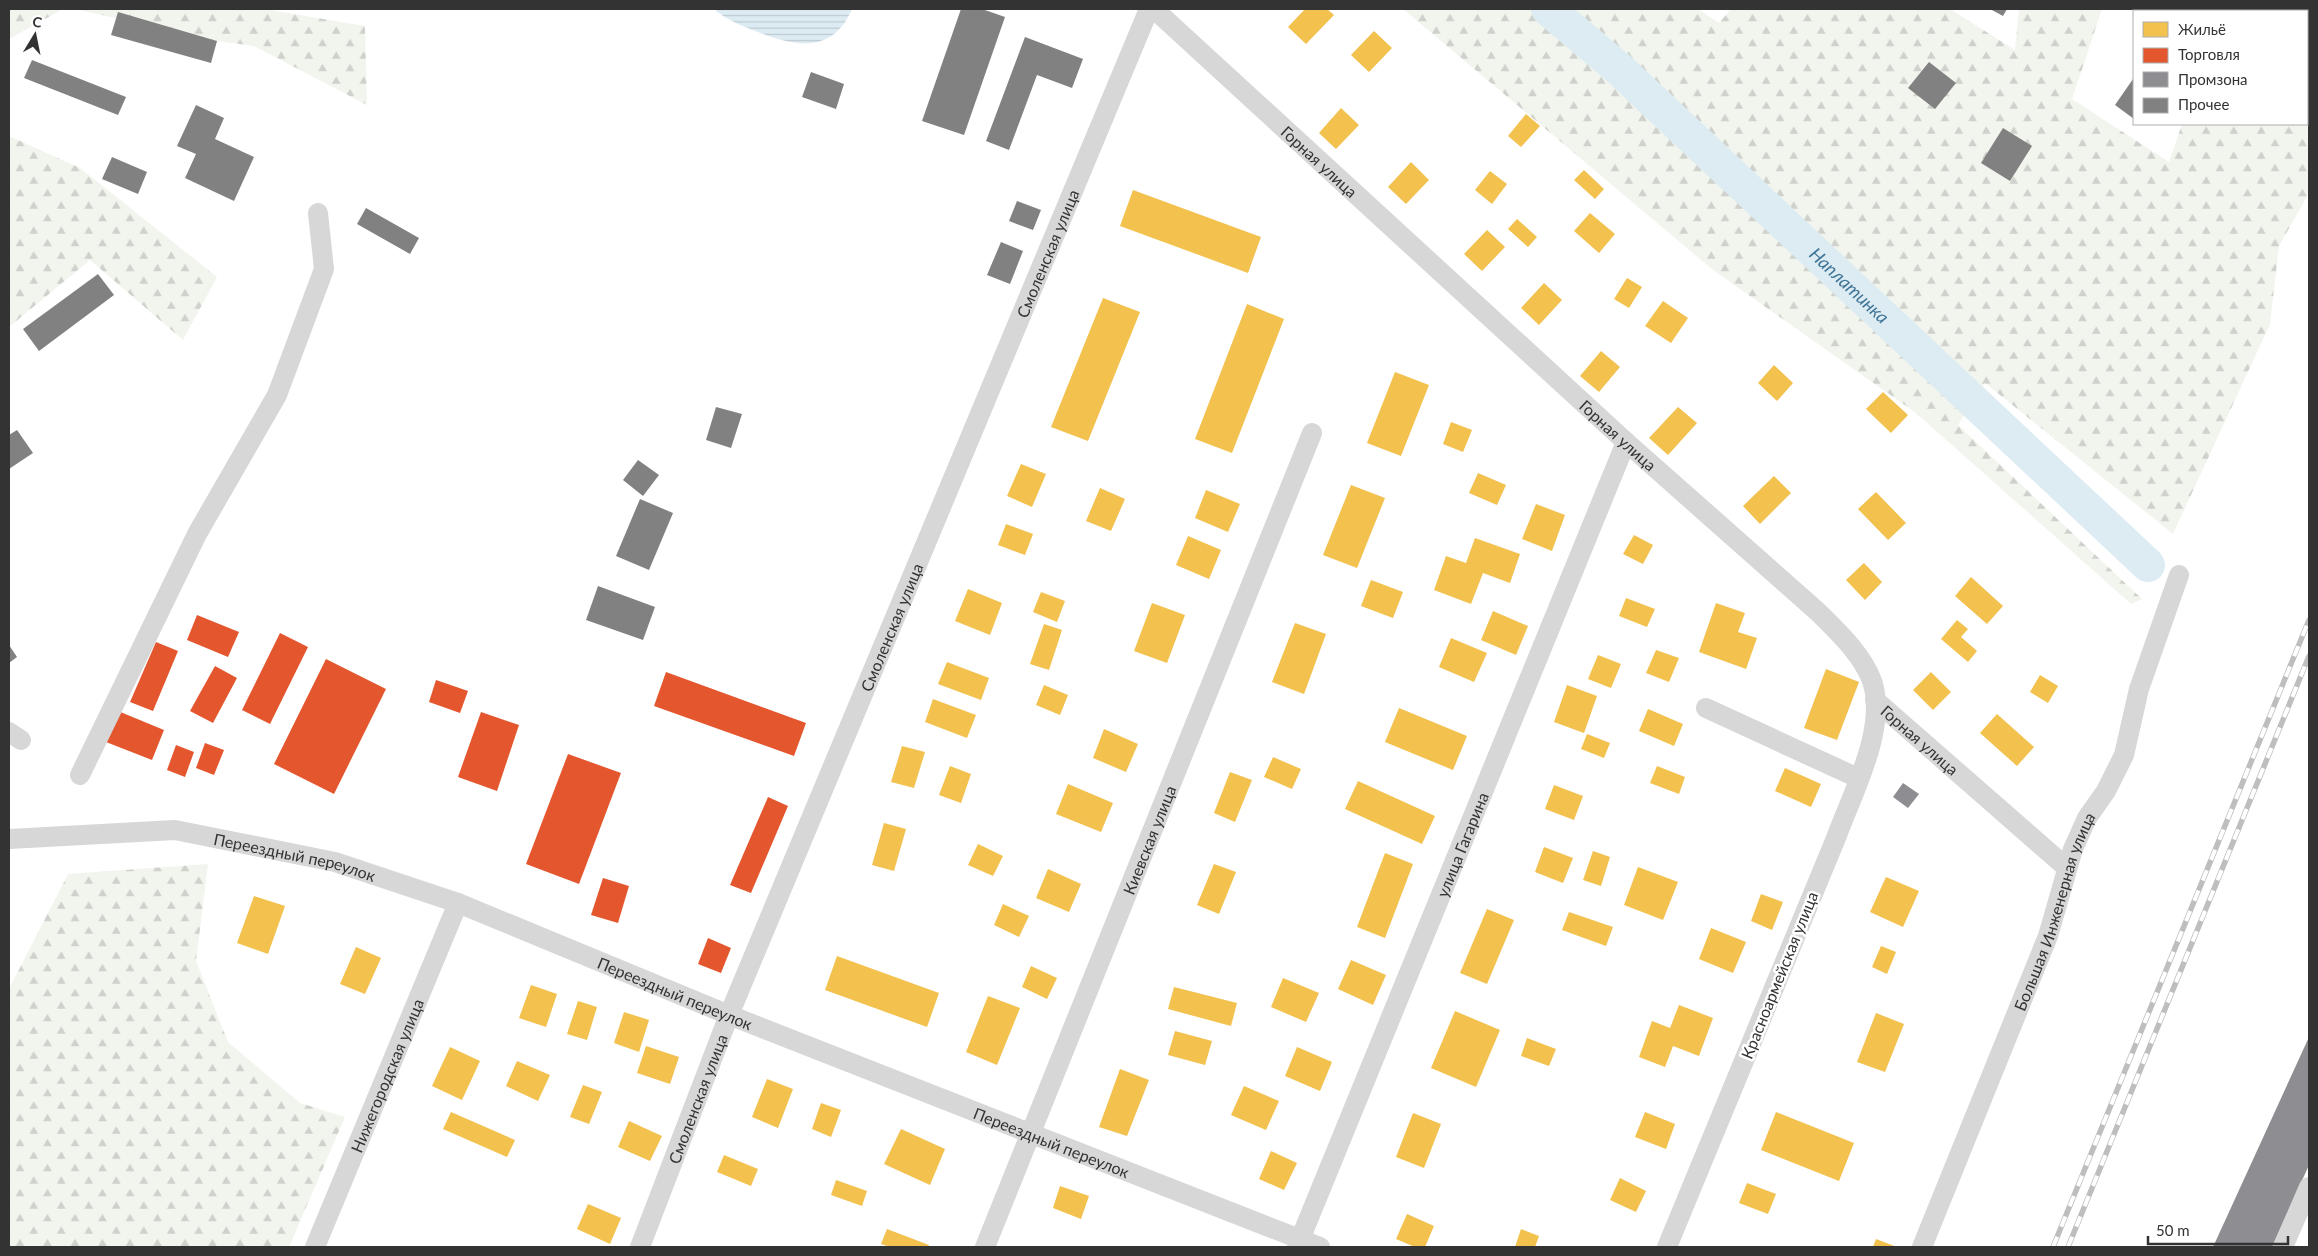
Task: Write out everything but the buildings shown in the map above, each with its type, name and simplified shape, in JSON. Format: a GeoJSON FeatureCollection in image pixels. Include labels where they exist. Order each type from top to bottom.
{"type":"FeatureCollection","features":[{"type":"Feature","properties":{"kind":"street","name":"Смоленская улица"},"geometry":{"type":"LineString","coordinates":[[640,1247],[729,1015],[1149,9]]}},
{"type":"Feature","properties":{"kind":"street","name":"Горная улица"},"geometry":{"type":"LineString","coordinates":[[1154,9],[1626,442],[1818,612],[1848,643],[1863,664],[1872,681],[1875,700],[2067,868]]}},
{"type":"Feature","properties":{"kind":"street"},"geometry":{"type":"LineString","coordinates":[[80,775],[197,534],[278,395],[324,269],[318,213]]}},
{"type":"Feature","properties":{"kind":"street","name":"Киевская улица"},"geometry":{"type":"LineString","coordinates":[[985,1247],[1312,433]]}},
{"type":"Feature","properties":{"kind":"street","name":"улица Гагарина"},"geometry":{"type":"LineString","coordinates":[[1299,1243],[1626,442]]}},
{"type":"Feature","properties":{"kind":"street","name":"Большая Инженерная улица"},"geometry":{"type":"LineString","coordinates":[[1922,1247],[2048,936],[2073,849],[2087,818],[2106,791],[2124,754],[2139,689],[2178,575]]}},
{"type":"Feature","properties":{"kind":"street","name":"Красноармейская улица"},"geometry":{"type":"LineString","coordinates":[[1667,1247],[1836,838],[1876,722],[1875,700]]}},
{"type":"Feature","properties":{"kind":"street"},"geometry":{"type":"LineString","coordinates":[[1706,708],[1858,778]]}},
{"type":"Feature","properties":{"kind":"street","name":"Переездный переулок"},"geometry":{"type":"LineString","coordinates":[[9,839],[175,830],[335,862],[458,904],[729,1015],[1031,1134],[1299,1243],[1320,1247]]}},
{"type":"Feature","properties":{"kind":"street","name":"Нижегородская улица"},"geometry":{"type":"LineString","coordinates":[[315,1247],[458,904]]}},
{"type":"Feature","properties":{"kind":"street"},"geometry":{"type":"LineString","coordinates":[[2283,1247],[2309,1187]]}},
{"type":"Feature","properties":{"kind":"green space"},"geometry":{"type":"Polygon","coordinates":[[[9,9],[63,9],[9,39],[9,9]]]}},
{"type":"Feature","properties":{"kind":"green space"},"geometry":{"type":"Polygon","coordinates":[[[75,9],[264,9],[365,26],[367,105],[254,46],[217,41],[75,9]]]}},
{"type":"Feature","properties":{"kind":"green space"},"geometry":{"type":"Polygon","coordinates":[[[1403,9],[1698,9],[1719,23],[1731,9],[1950,9],[2015,50],[2019,9],[2102,9],[2072,99],[2169,162],[2182,125],[2308,125],[2308,10],[2193,9],[2309,9],[2309,193],[2279,246],[2270,324],[2173,534],[1985,383],[1958,425],[2142,599],[2131,604],[1916,413],[1713,270],[1403,9]]]}},
{"type":"Feature","properties":{"kind":"green space"},"geometry":{"type":"Polygon","coordinates":[[[9,136],[80,168],[217,277],[183,340],[90,260],[9,327],[9,136]]]}},
{"type":"Feature","properties":{"kind":"green space"},"geometry":{"type":"Polygon","coordinates":[[[208,864],[196,961],[228,1042],[300,1103],[345,1117],[289,1247],[9,1247],[9,989],[68,874],[208,864]]]}},
{"type":"Feature","properties":{"kind":"shaded area"},"geometry":{"type":"Polygon","coordinates":[[[714,9],[852,9],[844,24],[834,34],[824,40],[812,43],[799,43],[772,37],[746,27],[729,20],[714,9]]]}},
{"type":"Feature","properties":{"kind":"waterway","name":"Наплатинка"},"geometry":{"type":"LineString","coordinates":[[1548,9],[1617,67],[2148,565]]}},
{"type":"Feature","properties":{"kind":"railway"},"geometry":{"type":"LineString","coordinates":[[2053,1247],[2309,620]]}},
{"type":"Feature","properties":{"kind":"railway"},"geometry":{"type":"LineString","coordinates":[[2068,1247],[2309,656]]}}]}
